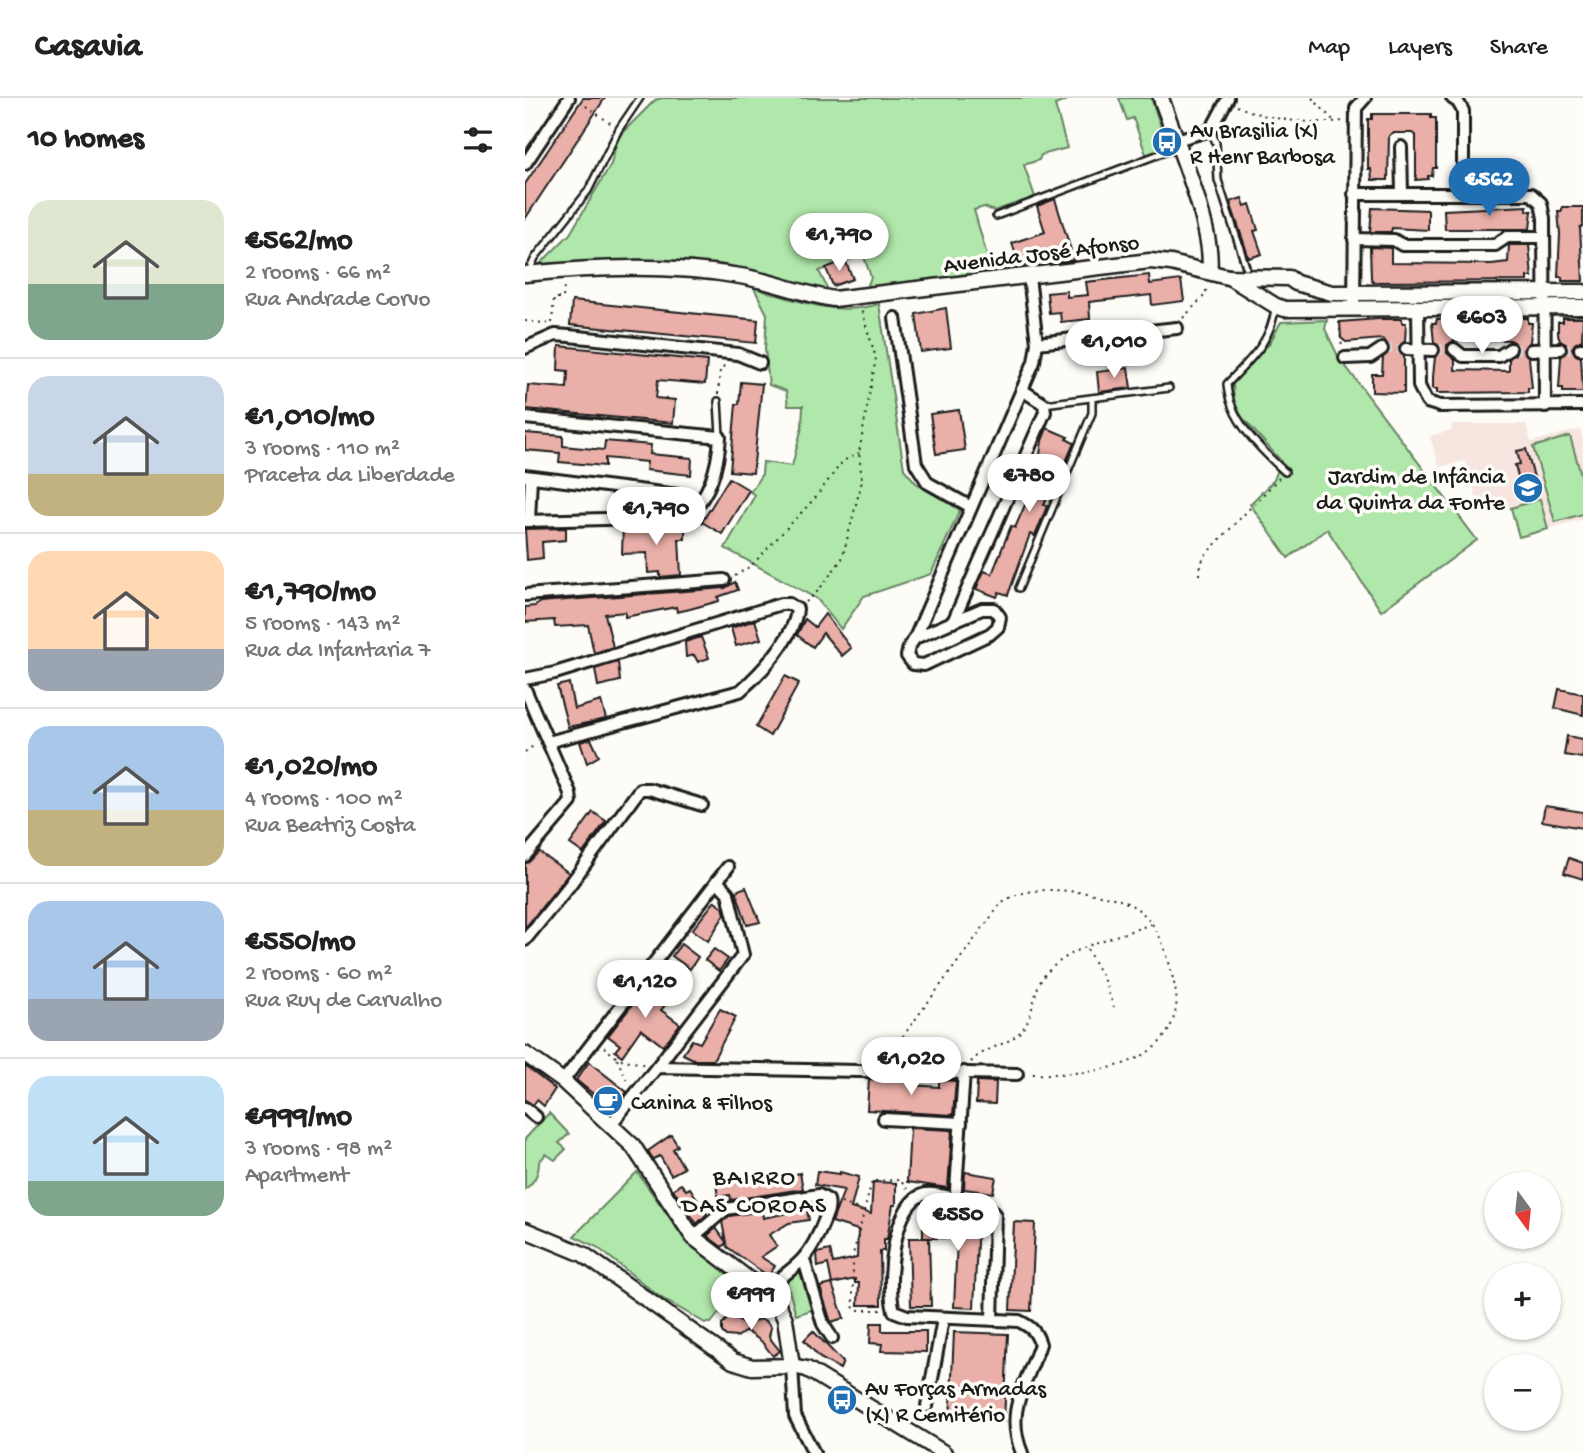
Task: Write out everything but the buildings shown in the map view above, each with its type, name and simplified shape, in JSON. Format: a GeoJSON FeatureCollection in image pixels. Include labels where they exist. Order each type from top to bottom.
{"type":"FeatureCollection","features":[{"type":"Feature","properties":{"kind":"street"},"geometry":{"type":"LineString","coordinates":[[525,164],[571,98]]}},
{"type":"Feature","properties":{"kind":"street"},"geometry":{"type":"LineString","coordinates":[[1161,98],[1205,228],[1210,257],[1209,278]]}},
{"type":"Feature","properties":{"kind":"street"},"geometry":{"type":"LineString","coordinates":[[1177,144],[1211,130],[1228,98]]}},
{"type":"Feature","properties":{"kind":"street"},"geometry":{"type":"LineString","coordinates":[[1354,301],[1356,114],[1365,98]]}},
{"type":"Feature","properties":{"kind":"street"},"geometry":{"type":"LineString","coordinates":[[1452,98],[1463,111],[1463,193]]}},
{"type":"Feature","properties":{"kind":"street"},"geometry":{"type":"LineString","coordinates":[[1401,147],[1402,193]]}},
{"type":"Feature","properties":{"kind":"street"},"geometry":{"type":"LineString","coordinates":[[1354,194],[1531,194],[1541,202],[1544,237],[1545,406]]}},
{"type":"Feature","properties":{"kind":"street"},"geometry":{"type":"LineString","coordinates":[[1355,239],[1394,240],[1402,246],[1495,245],[1507,237],[1544,237]]}},
{"type":"Feature","properties":{"kind":"street","name":"Avenida José Afonso"},"geometry":{"type":"LineString","coordinates":[[526,274],[565,270],[673,268],[742,276],[807,295],[834,299],[1150,261],[1209,278],[1280,278]]}},
{"type":"Feature","properties":{"kind":"street"},"geometry":{"type":"LineString","coordinates":[[915,638],[982,609],[994,608],[1000,617],[998,627],[990,634],[924,665],[913,664],[907,656],[1034,362],[1037,343],[1029,276]]}},
{"type":"Feature","properties":{"kind":"street","name":"Avenida José Afonso"},"geometry":{"type":"LineString","coordinates":[[1228,277],[1279,306]]}},
{"type":"Feature","properties":{"kind":"street"},"geometry":{"type":"LineString","coordinates":[[1279,306],[1269,289],[1280,278],[1289,278],[1296,283],[1354,301],[1418,307],[1545,299],[1583,292]]}},
{"type":"Feature","properties":{"kind":"street"},"geometry":{"type":"LineString","coordinates":[[1279,306],[1299,297],[1296,283]]}},
{"type":"Feature","properties":{"kind":"street"},"geometry":{"type":"LineString","coordinates":[[1279,306],[1339,307],[1354,301],[1545,299],[1583,307]]}},
{"type":"Feature","properties":{"kind":"street"},"geometry":{"type":"LineString","coordinates":[[1418,307],[1420,394],[1433,405],[1583,405]]}},
{"type":"Feature","properties":{"kind":"street"},"geometry":{"type":"LineString","coordinates":[[895,318],[916,464],[927,483],[971,507]]}},
{"type":"Feature","properties":{"kind":"street"},"geometry":{"type":"LineString","coordinates":[[1037,343],[1177,328]]}},
{"type":"Feature","properties":{"kind":"street"},"geometry":{"type":"LineString","coordinates":[[525,348],[555,335],[738,354],[760,363]]}},
{"type":"Feature","properties":{"kind":"street"},"geometry":{"type":"LineString","coordinates":[[1345,358],[1370,357],[1382,349]]}},
{"type":"Feature","properties":{"kind":"street"},"geometry":{"type":"LineString","coordinates":[[1406,349],[1433,349]]}},
{"type":"Feature","properties":{"kind":"street"},"geometry":{"type":"LineString","coordinates":[[1454,349],[1463,356],[1499,356],[1510,349]]}},
{"type":"Feature","properties":{"kind":"street"},"geometry":{"type":"LineString","coordinates":[[1531,349],[1560,349]]}},
{"type":"Feature","properties":{"kind":"street"},"geometry":{"type":"LineString","coordinates":[[953,622],[1045,412],[1044,404],[1022,390]]}},
{"type":"Feature","properties":{"kind":"street"},"geometry":{"type":"LineString","coordinates":[[525,418],[720,437],[718,464],[697,508],[686,517],[527,521],[528,476],[678,495]]}},
{"type":"Feature","properties":{"kind":"street"},"geometry":{"type":"LineString","coordinates":[[525,595],[724,580]]}},
{"type":"Feature","properties":{"kind":"street"},"geometry":{"type":"LineString","coordinates":[[525,679],[555,673],[781,604],[789,604],[797,609],[791,629],[758,676],[740,691],[547,740]]}},
{"type":"Feature","properties":{"kind":"street"},"geometry":{"type":"LineString","coordinates":[[525,689],[571,793],[571,802],[525,856]]}},
{"type":"Feature","properties":{"kind":"street"},"geometry":{"type":"LineString","coordinates":[[525,940],[569,886],[633,795],[640,789],[649,789],[702,805]]}},
{"type":"Feature","properties":{"kind":"street"},"geometry":{"type":"LineString","coordinates":[[563,1081],[728,867]]}},
{"type":"Feature","properties":{"kind":"street"},"geometry":{"type":"LineString","coordinates":[[612,1123],[743,956],[728,893],[717,881]]}},
{"type":"Feature","properties":{"kind":"street"},"geometry":{"type":"LineString","coordinates":[[525,1054],[563,1081],[612,1123],[633,1146],[693,1237],[764,1290],[782,1309],[792,1366],[795,1416],[814,1453]]}},
{"type":"Feature","properties":{"kind":"street"},"geometry":{"type":"LineString","coordinates":[[657,1068],[1017,1074]]}},
{"type":"Feature","properties":{"kind":"street"},"geometry":{"type":"LineString","coordinates":[[956,1190],[964,1072]]}},
{"type":"Feature","properties":{"kind":"street"},"geometry":{"type":"LineString","coordinates":[[525,1108],[536,1117]]}},
{"type":"Feature","properties":{"kind":"street"},"geometry":{"type":"LineString","coordinates":[[884,1119],[961,1123]]}},
{"type":"Feature","properties":{"kind":"street"},"geometry":{"type":"LineString","coordinates":[[992,1320],[995,1215],[990,1209],[928,1193],[915,1198],[907,1206],[891,1261],[894,1311],[907,1316],[943,1319],[1019,1321],[1030,1326],[1040,1344],[1014,1412],[1016,1439],[1022,1453]]}},
{"type":"Feature","properties":{"kind":"street"},"geometry":{"type":"LineString","coordinates":[[693,1237],[726,1209],[819,1195],[829,1202],[815,1244],[804,1260],[764,1290]]}},
{"type":"Feature","properties":{"kind":"street"},"geometry":{"type":"LineString","coordinates":[[525,1230],[583,1254],[733,1361],[751,1367],[792,1366],[813,1372],[944,1453]]}},
{"type":"Feature","properties":{"kind":"street"},"geometry":{"type":"LineString","coordinates":[[804,1260],[823,1324],[832,1338]]}},
{"type":"Feature","properties":{"kind":"street"},"geometry":{"type":"LineString","coordinates":[[927,1406],[943,1319]]}},
{"type":"Feature","properties":{"kind":"lane"},"geometry":{"type":"LineString","coordinates":[[526,274],[534,258],[588,191],[619,130],[641,98]]}},
{"type":"Feature","properties":{"kind":"lane"},"geometry":{"type":"LineString","coordinates":[[1211,130],[1216,143],[1218,180],[1246,267]]}},
{"type":"Feature","properties":{"kind":"lane"},"geometry":{"type":"LineString","coordinates":[[996,216],[1177,144]]}},
{"type":"Feature","properties":{"kind":"lane"},"geometry":{"type":"LineString","coordinates":[[1279,306],[1266,342],[1227,384],[1228,400],[1234,414],[1285,472]]}},
{"type":"Feature","properties":{"kind":"lane"},"geometry":{"type":"LineString","coordinates":[[1044,404],[1169,388]]}},
{"type":"Feature","properties":{"kind":"lane"},"geometry":{"type":"LineString","coordinates":[[1019,588],[1092,413],[1092,398]]}},
{"type":"Feature","properties":{"kind":"lane"},"geometry":{"type":"LineString","coordinates":[[718,401],[720,437]]}},
{"type":"Feature","properties":{"kind":"path"},"geometry":{"type":"LineString","coordinates":[[571,98],[619,130]]}},
{"type":"Feature","properties":{"kind":"path"},"geometry":{"type":"LineString","coordinates":[[1312,98],[1335,122]]}},
{"type":"Feature","properties":{"kind":"path"},"geometry":{"type":"LineString","coordinates":[[1248,110],[1295,122],[1335,122],[1356,114]]}},
{"type":"Feature","properties":{"kind":"path"},"geometry":{"type":"LineString","coordinates":[[525,321],[552,324],[554,298],[563,298],[565,270]]}},
{"type":"Feature","properties":{"kind":"path"},"geometry":{"type":"LineString","coordinates":[[1177,328],[1192,307],[1205,295],[1209,278]]}},
{"type":"Feature","properties":{"kind":"path"},"geometry":{"type":"LineString","coordinates":[[797,609],[818,591],[842,559],[862,481],[859,453],[876,358],[858,297]]}},
{"type":"Feature","properties":{"kind":"path"},"geometry":{"type":"LineString","coordinates":[[1339,307],[1339,342],[1345,358]]}},
{"type":"Feature","properties":{"kind":"path"},"geometry":{"type":"LineString","coordinates":[[718,401],[720,370],[738,354]]}},
{"type":"Feature","properties":{"kind":"path"},"geometry":{"type":"LineString","coordinates":[[724,580],[741,574],[752,565],[815,498],[843,461],[859,453]]}},
{"type":"Feature","properties":{"kind":"path"},"geometry":{"type":"LineString","coordinates":[[1200,575],[1201,563],[1206,553],[1285,472]]}},
{"type":"Feature","properties":{"kind":"path"},"geometry":{"type":"LineString","coordinates":[[525,752],[547,740]]}},
{"type":"Feature","properties":{"kind":"path"},"geometry":{"type":"LineString","coordinates":[[876,1071],[1002,902],[1016,894],[1032,890],[1057,890],[1128,901],[1151,924],[1165,951],[1175,986],[1177,1006],[1171,1026],[1161,1040],[1123,1065],[1102,1071],[1059,1075],[1017,1074]]}},
{"type":"Feature","properties":{"kind":"path"},"geometry":{"type":"LineString","coordinates":[[964,1072],[974,1059],[1005,1043],[1021,1031],[1027,1021],[1035,993],[1045,975],[1071,954],[1151,924]]}},
{"type":"Feature","properties":{"kind":"path"},"geometry":{"type":"LineString","coordinates":[[1087,948],[1114,1007]]}},
{"type":"Feature","properties":{"kind":"path"},"geometry":{"type":"LineString","coordinates":[[595,1039],[617,1058],[657,1068]]}},
{"type":"Feature","properties":{"kind":"path"},"geometry":{"type":"LineString","coordinates":[[617,1058],[632,1098]]}},
{"type":"Feature","properties":{"kind":"path"},"geometry":{"type":"LineString","coordinates":[[894,1311],[855,1310],[853,1255],[872,1181],[900,1180],[915,1198]]}},
{"type":"Feature","properties":{"kind":"path"},"geometry":{"type":"LineString","coordinates":[[829,1202],[835,1201],[863,1211]]}},
{"type":"Feature","properties":{"kind":"shaded area","name":"Jardim de Infância da Quinta da Fonte"},"geometry":{"type":"Polygon","coordinates":[[[1451,424],[1526,424],[1531,442],[1580,429],[1583,440],[1583,519],[1519,537],[1511,508],[1482,516],[1465,461],[1439,467],[1430,436],[1452,430],[1451,424]]]}},
{"type":"Feature","properties":{"kind":"green space"},"geometry":{"type":"Polygon","coordinates":[[[1072,98],[1055,105],[1067,148],[1041,155],[1039,160],[1024,165],[1035,197],[994,211],[984,207],[974,210],[992,273],[866,290],[871,277],[863,254],[819,271],[830,294],[757,274],[686,264],[614,261],[538,266],[570,234],[611,164],[618,137],[655,100],[1072,98]]]}},
{"type":"Feature","properties":{"kind":"green space"},"geometry":{"type":"Polygon","coordinates":[[[1119,98],[1151,98],[1168,148],[1147,157],[1133,118],[1127,120],[1119,98]]]}},
{"type":"Feature","properties":{"kind":"green space"},"geometry":{"type":"Polygon","coordinates":[[[754,288],[831,308],[862,308],[879,304],[904,469],[916,483],[960,510],[931,574],[864,596],[841,629],[817,599],[725,548],[755,495],[750,492],[762,474],[763,462],[792,466],[802,427],[803,406],[788,406],[786,391],[769,385],[765,349],[767,314],[754,288]]]}},
{"type":"Feature","properties":{"kind":"green space"},"geometry":{"type":"Polygon","coordinates":[[[1327,320],[1325,329],[1338,356],[1477,540],[1381,611],[1327,529],[1288,558],[1250,504],[1274,480],[1281,461],[1234,408],[1233,384],[1269,344],[1281,322],[1327,320]]]}},
{"type":"Feature","properties":{"kind":"green space"},"geometry":{"type":"Polygon","coordinates":[[[1570,436],[1583,482],[1583,514],[1555,522],[1533,447],[1570,436]]]}},
{"type":"Feature","properties":{"kind":"green space"},"geometry":{"type":"Polygon","coordinates":[[[1540,499],[1548,529],[1519,537],[1511,508],[1540,499]]]}},
{"type":"Feature","properties":{"kind":"green space"},"geometry":{"type":"Polygon","coordinates":[[[549,1113],[569,1134],[559,1143],[566,1149],[555,1160],[546,1154],[539,1162],[536,1177],[525,1189],[525,1139],[549,1113]]]}},
{"type":"Feature","properties":{"kind":"green space"},"geometry":{"type":"Polygon","coordinates":[[[637,1172],[684,1238],[742,1283],[741,1286],[772,1312],[751,1316],[719,1313],[711,1323],[705,1323],[660,1297],[597,1247],[574,1236],[637,1172]]]}},
{"type":"Feature","properties":{"kind":"green space"},"geometry":{"type":"Polygon","coordinates":[[[795,1272],[804,1276],[814,1309],[796,1315],[787,1283],[787,1279],[795,1272]]]}},
{"type":"Feature","properties":{"kind":"tunnel"},"geometry":{"type":"LineString","coordinates":[[1382,349],[1406,349]]}},
{"type":"Feature","properties":{"kind":"tunnel"},"geometry":{"type":"LineString","coordinates":[[1433,350],[1454,349]]}},
{"type":"Feature","properties":{"kind":"tunnel"},"geometry":{"type":"LineString","coordinates":[[1510,349],[1531,350]]}},
{"type":"Feature","properties":{"kind":"tunnel"},"geometry":{"type":"LineString","coordinates":[[1560,349],[1580,349]]}},
{"type":"Feature","properties":{"kind":"place","name":"Av Brasilia (X) R Henr Barbosa"},"geometry":{"type":"Point","coordinates":[1167,142]}},
{"type":"Feature","properties":{"kind":"place","name":"Jardim de Infância da Quinta da Fonte"},"geometry":{"type":"Point","coordinates":[1528,488]}},
{"type":"Feature","properties":{"kind":"place","name":"Canina & Filhos"},"geometry":{"type":"Point","coordinates":[608,1101]}},
{"type":"Feature","properties":{"kind":"place","name":"Av Forças Armadas (X) R Cemitério"},"geometry":{"type":"Point","coordinates":[842,1400]}},
{"type":"Feature","properties":{"kind":"district","name":"BAIRRO DAS COROAS"},"geometry":{"type":"Point","coordinates":[755,1190]}}]}
